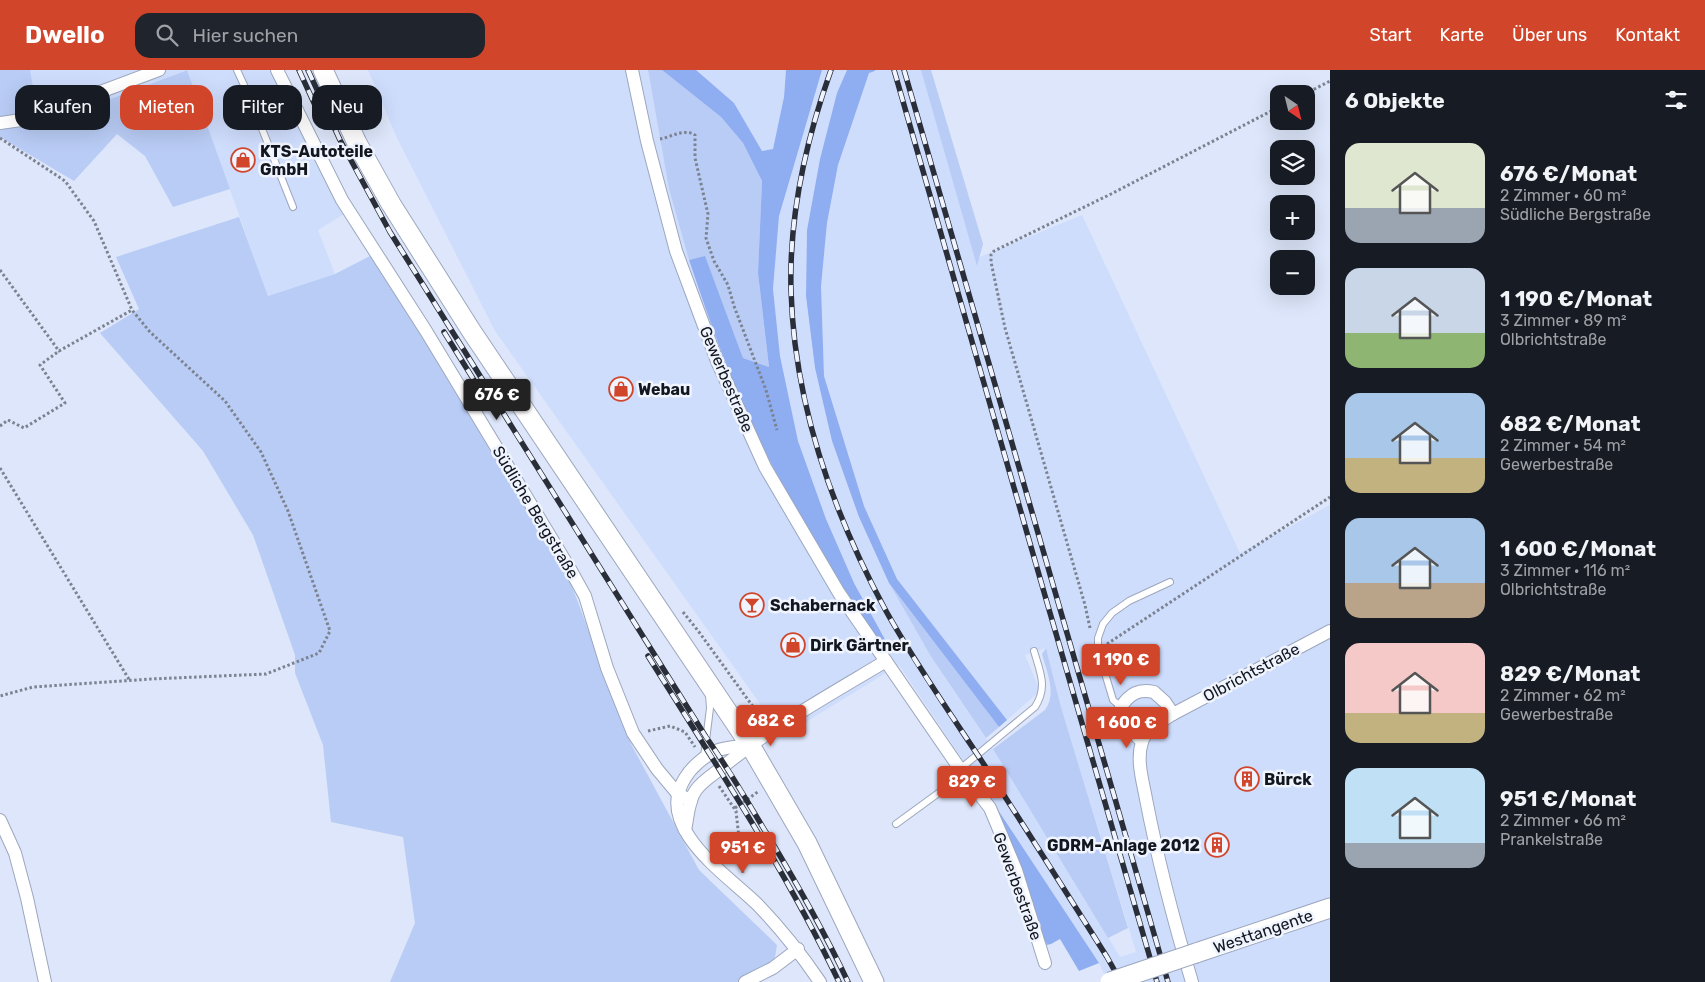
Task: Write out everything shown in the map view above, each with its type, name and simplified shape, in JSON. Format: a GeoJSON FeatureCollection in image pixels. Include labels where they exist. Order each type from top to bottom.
{"type":"FeatureCollection","features":[{"type":"Feature","properties":{"kind":"main road"},"geometry":{"type":"LineString","coordinates":[[323,70],[357,143],[391,204],[472,332],[750,745],[807,843],[874,982]]}},
{"type":"Feature","properties":{"kind":"main road","name":"Westtangente"},"geometry":{"type":"LineString","coordinates":[[1110,982],[1330,908]]}},
{"type":"Feature","properties":{"kind":"street"},"geometry":{"type":"LineString","coordinates":[[0,123],[28,119],[160,70]]}},
{"type":"Feature","properties":{"kind":"street","name":"Südliche Bergstraße"},"geometry":{"type":"LineString","coordinates":[[277,70],[342,200],[426,331],[586,596],[607,668],[632,733],[657,769],[677,793],[691,801]]}},
{"type":"Feature","properties":{"kind":"street","name":"Gewerbestraße"},"geometry":{"type":"LineString","coordinates":[[632,70],[647,141],[676,251],[717,361],[765,467],[839,593],[960,769],[990,808],[1016,870],[1045,963]]}},
{"type":"Feature","properties":{"kind":"street","name":"Olbrichtstraße"},"geometry":{"type":"LineString","coordinates":[[1142,740],[1156,725],[1172,714],[1330,631]]}},
{"type":"Feature","properties":{"kind":"street"},"geometry":{"type":"LineString","coordinates":[[685,830],[691,801],[696,790],[750,745],[776,727],[886,661]]}},
{"type":"Feature","properties":{"kind":"street"},"geometry":{"type":"LineString","coordinates":[[1172,714],[1165,702],[1154,692],[1138,691],[1133,693],[1121,707],[1127,726],[1132,733],[1142,740],[1140,750],[1141,765],[1154,838],[1192,982]]}},
{"type":"Feature","properties":{"kind":"street"},"geometry":{"type":"LineString","coordinates":[[750,745],[716,751],[690,771],[677,793],[678,813],[685,830],[711,864],[757,904],[798,949],[820,982]]}},
{"type":"Feature","properties":{"kind":"street"},"geometry":{"type":"LineString","coordinates":[[0,820],[15,853],[45,982]]}},
{"type":"Feature","properties":{"kind":"street"},"geometry":{"type":"LineString","coordinates":[[745,982],[773,968],[798,949]]}},
{"type":"Feature","properties":{"kind":"lane"},"geometry":{"type":"LineString","coordinates":[[237,70],[293,207]]}},
{"type":"Feature","properties":{"kind":"lane"},"geometry":{"type":"LineString","coordinates":[[1121,707],[1113,700],[1098,650],[1098,638],[1103,624],[1112,614],[1129,601],[1170,582]]}},
{"type":"Feature","properties":{"kind":"lane"},"geometry":{"type":"LineString","coordinates":[[896,824],[944,789],[960,769],[1035,706],[1043,691],[1034,651]]}},
{"type":"Feature","properties":{"kind":"lane"},"geometry":{"type":"LineString","coordinates":[[703,760],[706,750],[710,708],[709,684]]}},
{"type":"Feature","properties":{"kind":"path"},"geometry":{"type":"LineString","coordinates":[[1315,89],[1330,81]]}},
{"type":"Feature","properties":{"kind":"path"},"geometry":{"type":"LineString","coordinates":[[1270,112],[1111,194],[994,251],[991,255],[991,262],[1005,328],[1087,611],[1090,624],[1090,638],[1098,650],[1330,497]]}},
{"type":"Feature","properties":{"kind":"path"},"geometry":{"type":"LineString","coordinates":[[647,141],[684,132],[691,132],[694,135],[696,140],[695,158],[708,214],[706,238],[714,261],[728,285],[734,306],[766,390],[777,430]]}},
{"type":"Feature","properties":{"kind":"path"},"geometry":{"type":"LineString","coordinates":[[0,138],[65,181],[94,220],[132,310],[150,332],[224,401],[261,452],[288,511],[330,631],[319,653],[266,674],[33,688],[0,696]]}},
{"type":"Feature","properties":{"kind":"path"},"geometry":{"type":"LineString","coordinates":[[0,270],[59,351]]}},
{"type":"Feature","properties":{"kind":"path"},"geometry":{"type":"LineString","coordinates":[[0,426],[8,420],[24,428],[65,403],[40,365],[59,351],[132,310]]}},
{"type":"Feature","properties":{"kind":"path"},"geometry":{"type":"LineString","coordinates":[[0,468],[130,681]]}},
{"type":"Feature","properties":{"kind":"path"},"geometry":{"type":"LineString","coordinates":[[735,808],[772,782]]}},
{"type":"Feature","properties":{"kind":"shaded area"},"geometry":{"type":"Polygon","coordinates":[[[0,70],[30,70],[33,85],[15,85],[15,130],[110,130],[110,99],[120,95],[120,130],[209,130],[230,189],[173,207],[145,156],[117,134],[74,181],[0,137],[0,70]]]}},
{"type":"Feature","properties":{"kind":"shaded area"},"geometry":{"type":"Polygon","coordinates":[[[30,70],[186,70],[147,85],[120,85],[120,95],[110,99],[110,85],[33,85],[30,70]]]}},
{"type":"Feature","properties":{"kind":"shaded area"},"geometry":{"type":"Polygon","coordinates":[[[187,70],[277,70],[284,85],[223,85],[223,130],[302,130],[302,124],[344,214],[318,230],[335,274],[268,296],[209,130],[213,130],[213,85],[192,85],[187,70]]]}},
{"type":"Feature","properties":{"kind":"shaded area"},"geometry":{"type":"Polygon","coordinates":[[[187,70],[192,85],[147,85],[187,70]]]}},
{"type":"Feature","properties":{"kind":"shaded area"},"geometry":{"type":"Polygon","coordinates":[[[368,70],[648,70],[669,189],[689,260],[730,374],[887,643],[854,583],[826,519],[798,441],[780,356],[773,289],[779,216],[822,70],[847,70],[837,94],[820,159],[807,230],[806,296],[815,368],[832,441],[859,517],[889,583],[930,655],[993,749],[1120,957],[1136,952],[1061,707],[1046,648],[1025,655],[1040,691],[1007,720],[897,579],[864,506],[824,376],[821,286],[827,223],[838,165],[869,72],[875,72],[875,70],[922,70],[977,258],[1082,215],[1240,553],[1330,505],[1330,982],[1108,982],[1099,963],[899,665],[783,736],[495,331],[397,138],[382,103],[382,85],[374,85],[368,70]]]}},
{"type":"Feature","properties":{"kind":"shaded area"},"geometry":{"type":"Polygon","coordinates":[[[648,70],[662,70],[721,117],[743,143],[762,181],[758,273],[769,367],[743,358],[705,257],[689,260],[669,189],[648,70]]]}},
{"type":"Feature","properties":{"kind":"shaded area"},"geometry":{"type":"Polygon","coordinates":[[[662,70],[696,70],[734,103],[762,151],[773,149],[784,97],[786,70],[822,70],[779,216],[773,289],[780,356],[798,441],[826,519],[854,583],[887,643],[881,645],[859,613],[817,548],[780,480],[730,374],[689,260],[705,256],[743,358],[769,367],[758,273],[762,181],[743,143],[721,117],[662,70]]]}},
{"type":"Feature","properties":{"kind":"shaded area"},"geometry":{"type":"Polygon","coordinates":[[[696,70],[786,70],[784,97],[773,149],[762,151],[734,103],[696,70]]]}},
{"type":"Feature","properties":{"kind":"shaded area"},"geometry":{"type":"Polygon","coordinates":[[[847,70],[875,71],[869,73],[838,165],[827,223],[821,286],[824,376],[864,506],[897,579],[1007,720],[999,727],[889,583],[859,517],[832,441],[815,368],[806,296],[807,230],[820,159],[837,93],[847,70]]]}},
{"type":"Feature","properties":{"kind":"shaded area"},"geometry":{"type":"Polygon","coordinates":[[[921,70],[931,70],[983,244],[977,266],[921,70]]]}},
{"type":"Feature","properties":{"kind":"shaded area"},"geometry":{"type":"Polygon","coordinates":[[[239,217],[268,296],[335,274],[374,254],[442,355],[570,581],[631,744],[699,870],[777,945],[774,963],[739,982],[390,982],[415,923],[403,837],[331,822],[323,745],[295,673],[295,655],[253,535],[203,451],[100,333],[139,309],[116,257],[239,217]]]}},
{"type":"Feature","properties":{"kind":"shaded area"},"geometry":{"type":"Polygon","coordinates":[[[889,583],[999,727],[986,738],[930,655],[889,583]]]}},
{"type":"Feature","properties":{"kind":"shaded area"},"geometry":{"type":"Polygon","coordinates":[[[1046,648],[1061,707],[1128,928],[1108,938],[993,749],[1045,710],[1049,703],[1050,683],[1042,654],[1046,648]]]}},
{"type":"Feature","properties":{"kind":"shaded area"},"geometry":{"type":"Polygon","coordinates":[[[994,804],[1099,963],[1079,971],[1060,939],[1047,945],[994,804]]]}},
{"type":"Feature","properties":{"kind":"railway"},"geometry":{"type":"LineString","coordinates":[[299,70],[312,98]]}},
{"type":"Feature","properties":{"kind":"railway"},"geometry":{"type":"LineString","coordinates":[[308,70],[340,140],[390,232],[778,852],[848,982]]}},
{"type":"Feature","properties":{"kind":"railway"},"geometry":{"type":"LineString","coordinates":[[831,70],[814,124],[801,178],[796,206],[791,262],[794,332],[800,374],[808,415],[820,456],[833,496],[849,535],[886,611],[921,669],[1061,884],[1121,982]]}},
{"type":"Feature","properties":{"kind":"railway"},"geometry":{"type":"LineString","coordinates":[[894,70],[1157,982]]}},
{"type":"Feature","properties":{"kind":"railway"},"geometry":{"type":"LineString","coordinates":[[904,70],[1168,982]]}},
{"type":"Feature","properties":{"kind":"railway"},"geometry":{"type":"LineString","coordinates":[[444,332],[477,385]]}},
{"type":"Feature","properties":{"kind":"railway"},"geometry":{"type":"LineString","coordinates":[[648,656],[773,857],[839,982]]}},
{"type":"Feature","properties":{"kind":"place","name":"KTS-Autoteile GmbH"},"geometry":{"type":"Point","coordinates":[243,160]}},
{"type":"Feature","properties":{"kind":"place","name":"Webau"},"geometry":{"type":"Point","coordinates":[621,389]}},
{"type":"Feature","properties":{"kind":"place","name":"Schabernack"},"geometry":{"type":"Point","coordinates":[752,605]}},
{"type":"Feature","properties":{"kind":"place","name":"Dirk Gärtner"},"geometry":{"type":"Point","coordinates":[793,645]}},
{"type":"Feature","properties":{"kind":"place","name":"Bürck"},"geometry":{"type":"Point","coordinates":[1247,779]}},
{"type":"Feature","properties":{"kind":"place","name":"GDRM-Anlage 2012"},"geometry":{"type":"Point","coordinates":[1217,845]}}]}
